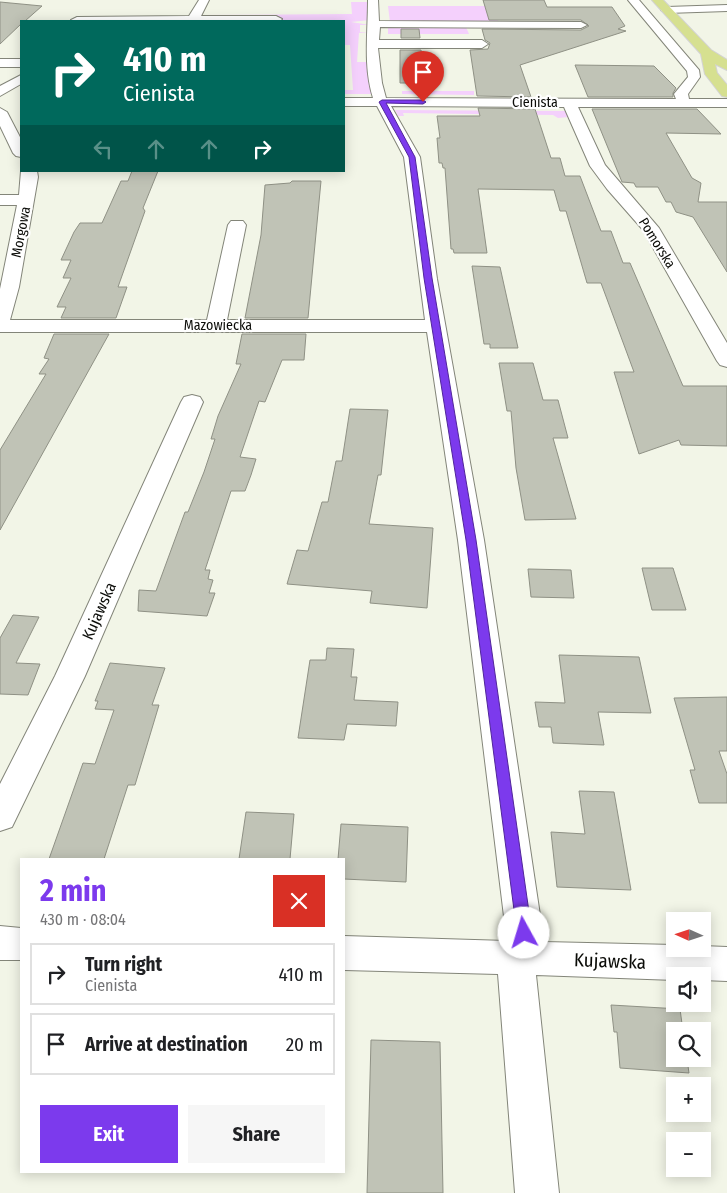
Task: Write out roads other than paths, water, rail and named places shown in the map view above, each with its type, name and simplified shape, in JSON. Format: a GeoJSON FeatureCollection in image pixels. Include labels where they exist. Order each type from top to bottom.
{"type":"FeatureCollection","features":[{"type":"Feature","properties":{"kind":"main road"},"geometry":{"type":"LineString","coordinates":[[657,0],[707,53],[727,66]]}},
{"type":"Feature","properties":{"kind":"main road"},"geometry":{"type":"LineString","coordinates":[[707,53],[711,74],[727,93]]}},
{"type":"Feature","properties":{"kind":"street"},"geometry":{"type":"LineString","coordinates":[[193,19],[204,0]]}},
{"type":"Feature","properties":{"kind":"street"},"geometry":{"type":"LineString","coordinates":[[373,0],[375,83],[382,102],[412,157],[436,326],[471,540],[521,958],[519,986],[537,1193]]}},
{"type":"Feature","properties":{"kind":"street"},"geometry":{"type":"LineString","coordinates":[[633,0],[694,74],[681,94],[684,103]]}},
{"type":"Feature","properties":{"kind":"street"},"geometry":{"type":"LineString","coordinates":[[667,10],[727,8]]}},
{"type":"Feature","properties":{"kind":"street"},"geometry":{"type":"LineString","coordinates":[[79,17],[276,19]]}},
{"type":"Feature","properties":{"kind":"street"},"geometry":{"type":"LineString","coordinates":[[651,21],[702,28]]}},
{"type":"Feature","properties":{"kind":"street"},"geometry":{"type":"LineString","coordinates":[[373,34],[476,25],[580,25]]}},
{"type":"Feature","properties":{"kind":"street"},"geometry":{"type":"LineString","coordinates":[[373,34],[483,48],[476,25]]}},
{"type":"Feature","properties":{"kind":"street"},"geometry":{"type":"LineString","coordinates":[[0,63],[20,63]]}},
{"type":"Feature","properties":{"kind":"street"},"geometry":{"type":"LineString","coordinates":[[0,101],[14,100]]}},
{"type":"Feature","properties":{"kind":"street","name":"Cienista"},"geometry":{"type":"LineString","coordinates":[[345,102],[727,103]]}},
{"type":"Feature","properties":{"kind":"street","name":"Pomorska"},"geometry":{"type":"LineString","coordinates":[[569,102],[598,166],[650,228],[727,361]]}},
{"type":"Feature","properties":{"kind":"street"},"geometry":{"type":"LineString","coordinates":[[0,112],[20,151]]}},
{"type":"Feature","properties":{"kind":"street","name":"Morgowa"},"geometry":{"type":"LineString","coordinates":[[0,320],[10,287],[27,200],[30,177],[28,172]]}},
{"type":"Feature","properties":{"kind":"street"},"geometry":{"type":"LineString","coordinates":[[0,200],[27,200]]}},
{"type":"Feature","properties":{"kind":"street"},"geometry":{"type":"LineString","coordinates":[[216,325],[237,225]]}},
{"type":"Feature","properties":{"kind":"street","name":"Mazowiecka"},"geometry":{"type":"LineString","coordinates":[[0,326],[436,326]]}},
{"type":"Feature","properties":{"kind":"street","name":"Kujawska"},"geometry":{"type":"LineString","coordinates":[[0,817],[70,676],[192,402]]}},
{"type":"Feature","properties":{"kind":"street"},"geometry":{"type":"LineString","coordinates":[[0,943],[20,944]]}},
{"type":"Feature","properties":{"kind":"street","name":"Kujawska"},"geometry":{"type":"LineString","coordinates":[[345,953],[727,964]]}}]}
